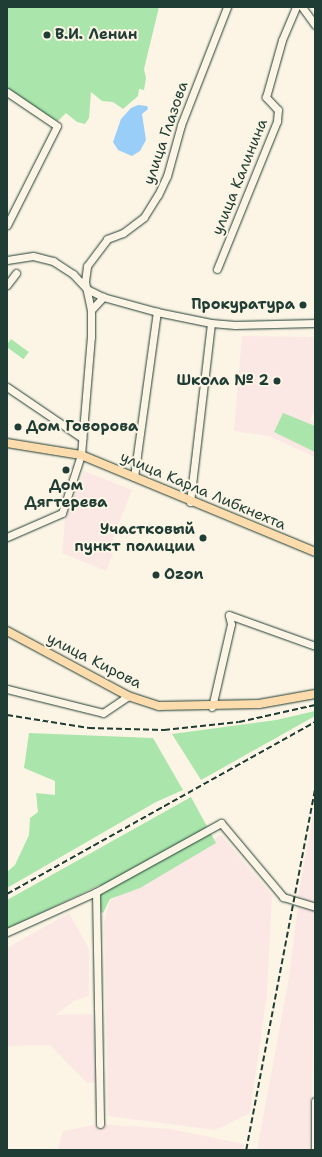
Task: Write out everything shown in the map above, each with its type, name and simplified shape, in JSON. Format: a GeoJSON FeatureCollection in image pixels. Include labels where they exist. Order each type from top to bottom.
{"type":"FeatureCollection","features":[{"type":"Feature","properties":{"kind":"main road","name":"улица Карла Либкнехта"},"geometry":{"type":"LineString","coordinates":[[7,443],[81,455],[190,502],[315,552]]}},
{"type":"Feature","properties":{"kind":"main road","name":"улица Кирова"},"geometry":{"type":"LineString","coordinates":[[7,631],[128,696],[159,706],[212,707],[292,700],[315,694]]}},
{"type":"Feature","properties":{"kind":"street","name":"улица Глазова"},"geometry":{"type":"LineString","coordinates":[[7,536],[62,513],[81,455],[90,370],[91,310],[85,273],[87,266],[101,244],[107,238],[123,233],[144,217],[158,195],[167,176],[181,125],[227,7]]}},
{"type":"Feature","properties":{"kind":"street","name":"улица Калинина"},"geometry":{"type":"LineString","coordinates":[[217,269],[277,121],[278,110],[266,97],[282,40],[296,7]]}},
{"type":"Feature","properties":{"kind":"street"},"geometry":{"type":"LineString","coordinates":[[302,7],[315,25]]}},
{"type":"Feature","properties":{"kind":"street"},"geometry":{"type":"LineString","coordinates":[[7,92],[57,126],[7,225]]}},
{"type":"Feature","properties":{"kind":"street"},"geometry":{"type":"LineString","coordinates":[[7,260],[33,256],[53,261],[73,274],[87,289],[102,297],[157,312],[211,323],[315,324]]}},
{"type":"Feature","properties":{"kind":"street"},"geometry":{"type":"LineString","coordinates":[[7,285],[16,273]]}},
{"type":"Feature","properties":{"kind":"street"},"geometry":{"type":"LineString","coordinates":[[91,310],[102,297]]}},
{"type":"Feature","properties":{"kind":"street"},"geometry":{"type":"LineString","coordinates":[[134,477],[157,312]]}},
{"type":"Feature","properties":{"kind":"street"},"geometry":{"type":"LineString","coordinates":[[190,502],[211,323]]}},
{"type":"Feature","properties":{"kind":"street"},"geometry":{"type":"LineString","coordinates":[[7,387],[82,438]]}},
{"type":"Feature","properties":{"kind":"street"},"geometry":{"type":"LineString","coordinates":[[212,707],[231,624],[229,615],[315,646]]}},
{"type":"Feature","properties":{"kind":"street"},"geometry":{"type":"LineString","coordinates":[[7,688],[103,713],[128,696]]}},
{"type":"Feature","properties":{"kind":"street"},"geometry":{"type":"LineString","coordinates":[[7,932],[96,892],[221,823],[283,896],[315,907]]}},
{"type":"Feature","properties":{"kind":"street"},"geometry":{"type":"LineString","coordinates":[[96,892],[100,1124]]}},
{"type":"Feature","properties":{"kind":"street"},"geometry":{"type":"LineString","coordinates":[[315,1101],[315,1150]]}},
{"type":"Feature","properties":{"kind":"shaded area","name":"Школа № 2"},"geometry":{"type":"Polygon","coordinates":[[[242,336],[315,337],[315,409],[310,420],[315,422],[315,457],[269,436],[234,431],[242,336]]]}},
{"type":"Feature","properties":{"kind":"shaded area"},"geometry":{"type":"Polygon","coordinates":[[[84,471],[132,490],[108,551],[113,553],[106,571],[62,553],[65,519],[84,471]]]}},
{"type":"Feature","properties":{"kind":"shaded area"},"geometry":{"type":"Polygon","coordinates":[[[315,805],[315,903],[298,897],[315,805]]]}},
{"type":"Feature","properties":{"kind":"shaded area"},"geometry":{"type":"Polygon","coordinates":[[[221,835],[272,895],[267,995],[250,1113],[215,1130],[108,1116],[104,922],[110,901],[221,835]]]}},
{"type":"Feature","properties":{"kind":"shaded area"},"geometry":{"type":"Polygon","coordinates":[[[298,907],[315,910],[311,1150],[257,1150],[288,983],[298,907]]]}},
{"type":"Feature","properties":{"kind":"shaded area"},"geometry":{"type":"Polygon","coordinates":[[[69,913],[89,949],[89,996],[74,1001],[55,1015],[92,1014],[97,1082],[87,1083],[50,1045],[9,1046],[7,1044],[7,948],[69,913]]]}},
{"type":"Feature","properties":{"kind":"shaded area"},"geometry":{"type":"Polygon","coordinates":[[[100,1124],[170,1129],[244,1144],[243,1150],[58,1150],[63,1131],[100,1124]]]}},
{"type":"Feature","properties":{"kind":"green space"},"geometry":{"type":"Polygon","coordinates":[[[7,7],[159,7],[144,69],[146,78],[144,90],[139,89],[138,96],[123,109],[113,102],[102,101],[91,92],[89,118],[85,124],[77,122],[66,113],[58,121],[43,113],[7,88],[7,7]]]}},
{"type":"Feature","properties":{"kind":"green space"},"geometry":{"type":"Polygon","coordinates":[[[11,339],[29,352],[24,359],[7,347],[11,339]]]}},
{"type":"Feature","properties":{"kind":"green space"},"geometry":{"type":"Polygon","coordinates":[[[283,413],[315,426],[315,452],[274,432],[283,413]]]}},
{"type":"Feature","properties":{"kind":"green space"},"geometry":{"type":"Polygon","coordinates":[[[315,711],[315,716],[201,780],[172,734],[276,720],[315,711]]]}},
{"type":"Feature","properties":{"kind":"green space"},"geometry":{"type":"Polygon","coordinates":[[[29,733],[153,738],[183,790],[156,802],[7,888],[7,872],[15,865],[29,835],[30,818],[38,812],[36,793],[55,795],[55,781],[24,768],[29,733]]]}},
{"type":"Feature","properties":{"kind":"green space"},"geometry":{"type":"Polygon","coordinates":[[[191,797],[216,843],[140,888],[110,899],[103,913],[99,910],[100,885],[7,929],[7,900],[191,797]]]}},
{"type":"Feature","properties":{"kind":"water"},"geometry":{"type":"Polygon","coordinates":[[[138,105],[147,106],[148,109],[142,114],[146,140],[140,151],[132,156],[118,150],[113,142],[121,119],[131,108],[138,105]]]}},
{"type":"Feature","properties":{"kind":"railway"},"geometry":{"type":"LineString","coordinates":[[7,715],[89,728],[164,730],[239,722],[315,705]]}},
{"type":"Feature","properties":{"kind":"railway"},"geometry":{"type":"LineString","coordinates":[[7,894],[315,722]]}},
{"type":"Feature","properties":{"kind":"railway"},"geometry":{"type":"LineString","coordinates":[[246,1150],[315,788]]}},
{"type":"Feature","properties":{"kind":"place","name":"В.И. Ленин"},"geometry":{"type":"Point","coordinates":[47,35]}},
{"type":"Feature","properties":{"kind":"place","name":"Прокуратура"},"geometry":{"type":"Point","coordinates":[303,305]}},
{"type":"Feature","properties":{"kind":"place","name":"Школа № 2"},"geometry":{"type":"Point","coordinates":[277,381]}},
{"type":"Feature","properties":{"kind":"place","name":"Дом Говорова"},"geometry":{"type":"Point","coordinates":[18,427]}},
{"type":"Feature","properties":{"kind":"place","name":"Дом Дягтерева"},"geometry":{"type":"Point","coordinates":[66,470]}},
{"type":"Feature","properties":{"kind":"place","name":"Участковый пункт полиции"},"geometry":{"type":"Point","coordinates":[203,538]}},
{"type":"Feature","properties":{"kind":"place","name":"Ozon"},"geometry":{"type":"Point","coordinates":[156,575]}}]}
